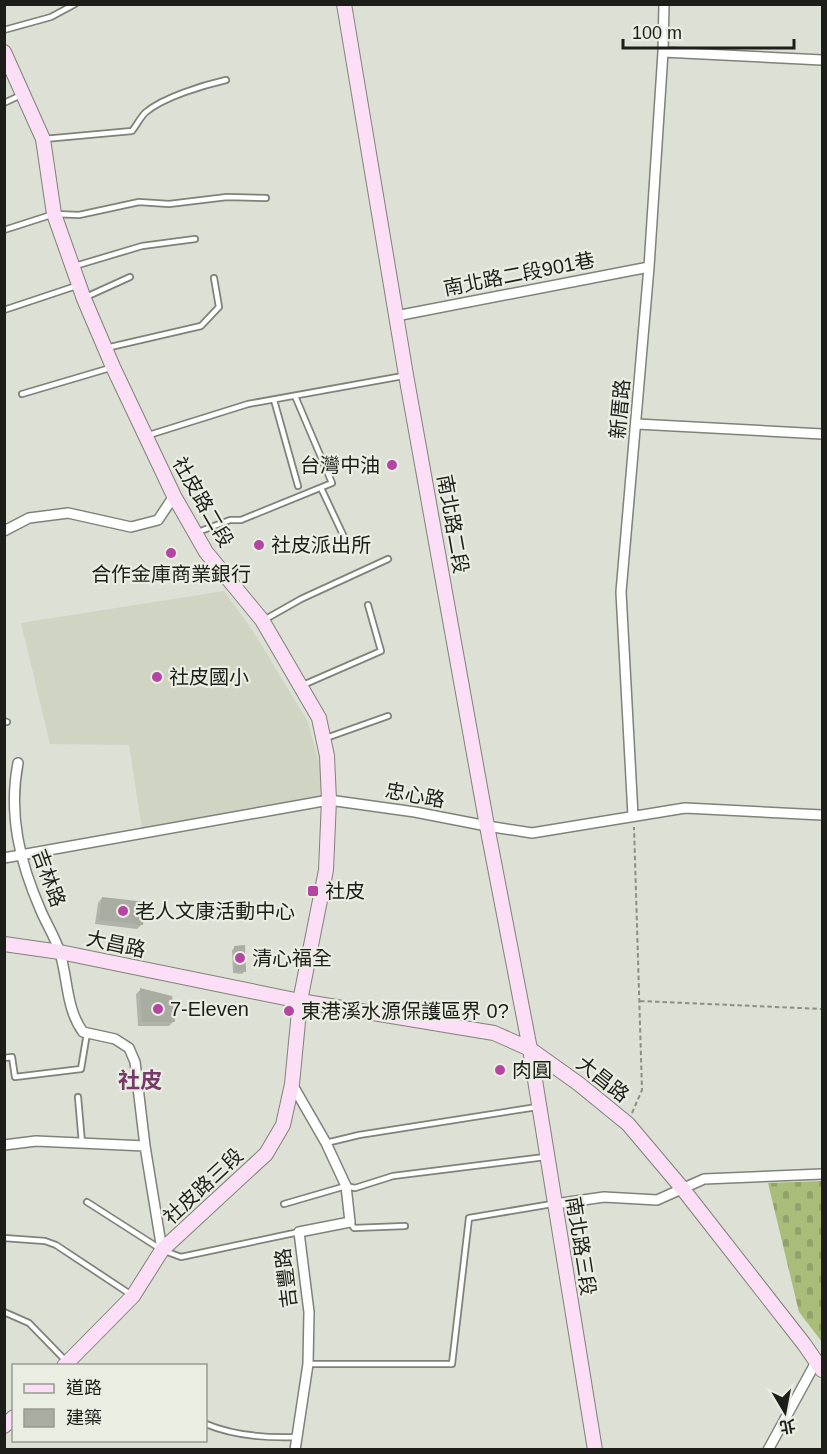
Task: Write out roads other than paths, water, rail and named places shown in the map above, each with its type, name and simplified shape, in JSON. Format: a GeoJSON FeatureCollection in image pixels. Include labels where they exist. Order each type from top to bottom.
{"type":"FeatureCollection","features":[{"type":"Feature","properties":{"kind":"street","name":"南北路二段"},"geometry":{"type":"LineString","coordinates":[[344,4],[406,375],[530,1049]]}},
{"type":"Feature","properties":{"kind":"street","name":"新厝路"},"geometry":{"type":"LineString","coordinates":[[633,816],[621,592],[649,267],[664,4]]}},
{"type":"Feature","properties":{"kind":"street","name":"社皮路二段"},"geometry":{"type":"LineString","coordinates":[[4,52],[43,139],[54,214],[72,267],[144,436],[174,496],[206,552],[262,620],[320,717],[327,756],[329,800],[326,870],[300,1001]]}},
{"type":"Feature","properties":{"kind":"street"},"geometry":{"type":"LineString","coordinates":[[663,52],[822,60]]}},
{"type":"Feature","properties":{"kind":"street","name":"南北路二段901巷"},"geometry":{"type":"LineString","coordinates":[[396,316],[649,267]]}},
{"type":"Feature","properties":{"kind":"street"},"geometry":{"type":"LineString","coordinates":[[637,424],[822,434]]}},
{"type":"Feature","properties":{"kind":"street"},"geometry":{"type":"LineString","coordinates":[[4,531],[29,518],[68,513],[131,527],[158,520],[174,496]]}},
{"type":"Feature","properties":{"kind":"street","name":"吉林路"},"geometry":{"type":"LineString","coordinates":[[18,764],[13,788],[14,815],[21,855],[37,902],[60,952],[70,1003],[77,1023],[83,1032],[87,1033]]}},
{"type":"Feature","properties":{"kind":"street","name":"忠心路"},"geometry":{"type":"LineString","coordinates":[[4,858],[329,800],[415,812],[532,833],[685,808],[822,815]]}},
{"type":"Feature","properties":{"kind":"street","name":"大昌路"},"geometry":{"type":"LineString","coordinates":[[4,944],[60,952],[300,1001],[495,1033],[530,1049],[579,1083],[628,1124],[682,1188],[819,1366]]}},
{"type":"Feature","properties":{"kind":"street","name":"社皮路三段"},"geometry":{"type":"LineString","coordinates":[[66,1364],[133,1296],[162,1250],[266,1154],[283,1125],[292,1084],[300,1001]]}},
{"type":"Feature","properties":{"kind":"street"},"geometry":{"type":"LineString","coordinates":[[87,1033],[115,1039],[129,1048],[135,1062],[145,1146],[162,1250]]}},
{"type":"Feature","properties":{"kind":"street","name":"南北路三段"},"geometry":{"type":"LineString","coordinates":[[530,1049],[595,1449]]}},
{"type":"Feature","properties":{"kind":"street"},"geometry":{"type":"LineString","coordinates":[[292,1084],[326,1143],[346,1186],[350,1222]]}},
{"type":"Feature","properties":{"kind":"street"},"geometry":{"type":"LineString","coordinates":[[4,1145],[36,1141],[145,1146]]}},
{"type":"Feature","properties":{"kind":"street"},"geometry":{"type":"LineString","coordinates":[[555,1204],[604,1197],[657,1200],[704,1179],[822,1174]]}},
{"type":"Feature","properties":{"kind":"street","name":"吉豐路"},"geometry":{"type":"LineString","coordinates":[[295,1449],[308,1364],[309,1312],[299,1232],[350,1222]]}},
{"type":"Feature","properties":{"kind":"street"},"geometry":{"type":"LineString","coordinates":[[768,1449],[819,1366]]}},
{"type":"Feature","properties":{"kind":"lane"},"geometry":{"type":"LineString","coordinates":[[4,30],[51,18],[75,4]]}},
{"type":"Feature","properties":{"kind":"lane"},"geometry":{"type":"LineString","coordinates":[[43,139],[132,131],[146,112],[167,100],[200,86],[226,80]]}},
{"type":"Feature","properties":{"kind":"lane"},"geometry":{"type":"LineString","coordinates":[[4,103],[24,94]]}},
{"type":"Feature","properties":{"kind":"lane"},"geometry":{"type":"LineString","coordinates":[[4,230],[54,214],[79,214],[139,202],[169,204],[227,197],[266,198]]}},
{"type":"Feature","properties":{"kind":"lane"},"geometry":{"type":"LineString","coordinates":[[72,267],[142,246],[195,239]]}},
{"type":"Feature","properties":{"kind":"lane"},"geometry":{"type":"LineString","coordinates":[[84,299],[130,277]]}},
{"type":"Feature","properties":{"kind":"lane"},"geometry":{"type":"LineString","coordinates":[[105,348],[201,327],[219,308],[214,278]]}},
{"type":"Feature","properties":{"kind":"lane"},"geometry":{"type":"LineString","coordinates":[[4,310],[79,285]]}},
{"type":"Feature","properties":{"kind":"lane"},"geometry":{"type":"LineString","coordinates":[[22,394],[113,367]]}},
{"type":"Feature","properties":{"kind":"lane"},"geometry":{"type":"LineString","coordinates":[[144,436],[248,404],[406,375]]}},
{"type":"Feature","properties":{"kind":"lane"},"geometry":{"type":"LineString","coordinates":[[195,532],[230,520],[241,520],[332,483],[295,396]]}},
{"type":"Feature","properties":{"kind":"lane"},"geometry":{"type":"LineString","coordinates":[[274,400],[298,486]]}},
{"type":"Feature","properties":{"kind":"lane"},"geometry":{"type":"LineString","coordinates":[[321,488],[345,539]]}},
{"type":"Feature","properties":{"kind":"lane"},"geometry":{"type":"LineString","coordinates":[[262,620],[301,599],[388,559]]}},
{"type":"Feature","properties":{"kind":"lane"},"geometry":{"type":"LineString","coordinates":[[301,686],[381,651],[368,605]]}},
{"type":"Feature","properties":{"kind":"lane"},"geometry":{"type":"LineString","coordinates":[[323,739],[388,716]]}},
{"type":"Feature","properties":{"kind":"lane"},"geometry":{"type":"LineString","coordinates":[[4,1058],[12,1057],[15,1077],[81,1069],[87,1033]]}},
{"type":"Feature","properties":{"kind":"lane"},"geometry":{"type":"LineString","coordinates":[[78,1096],[82,1143]]}},
{"type":"Feature","properties":{"kind":"lane"},"geometry":{"type":"LineString","coordinates":[[326,1143],[359,1135],[539,1107]]}},
{"type":"Feature","properties":{"kind":"lane"},"geometry":{"type":"LineString","coordinates":[[284,1204],[346,1186],[355,1188],[393,1176],[548,1156]]}},
{"type":"Feature","properties":{"kind":"lane"},"geometry":{"type":"LineString","coordinates":[[87,1202],[162,1250],[181,1257],[299,1232]]}},
{"type":"Feature","properties":{"kind":"lane"},"geometry":{"type":"LineString","coordinates":[[308,1364],[452,1364],[469,1218],[555,1204]]}},
{"type":"Feature","properties":{"kind":"lane"},"geometry":{"type":"LineString","coordinates":[[350,1222],[354,1228],[405,1226]]}},
{"type":"Feature","properties":{"kind":"lane"},"geometry":{"type":"LineString","coordinates":[[4,1238],[45,1241],[56,1245],[133,1296]]}},
{"type":"Feature","properties":{"kind":"lane"},"geometry":{"type":"LineString","coordinates":[[4,1312],[29,1323],[66,1364]]}},
{"type":"Feature","properties":{"kind":"lane"},"geometry":{"type":"LineString","coordinates":[[207,1424],[220,1430],[246,1435],[270,1438],[296,1437]]}},
{"type":"Feature","properties":{"kind":"place","name":"台灣中油"},"geometry":{"type":"Point","coordinates":[392,465]}},
{"type":"Feature","properties":{"kind":"place","name":"社皮派出所"},"geometry":{"type":"Point","coordinates":[259,545]}},
{"type":"Feature","properties":{"kind":"place","name":"合作金庫商業銀行"},"geometry":{"type":"Point","coordinates":[171,553]}},
{"type":"Feature","properties":{"kind":"place","name":"社皮國小"},"geometry":{"type":"Point","coordinates":[157,677]}},
{"type":"Feature","properties":{"kind":"place","name":"社皮"},"geometry":{"type":"Point","coordinates":[313,891]}},
{"type":"Feature","properties":{"kind":"place","name":"老人文康活動中心"},"geometry":{"type":"Point","coordinates":[123,911]}},
{"type":"Feature","properties":{"kind":"place","name":"清心福全"},"geometry":{"type":"Point","coordinates":[240,958]}},
{"type":"Feature","properties":{"kind":"place","name":"7-Eleven"},"geometry":{"type":"Point","coordinates":[158,1009]}},
{"type":"Feature","properties":{"kind":"place","name":"東港溪水源保護區界 0?"},"geometry":{"type":"Point","coordinates":[289,1011]}},
{"type":"Feature","properties":{"kind":"place","name":"肉圓"},"geometry":{"type":"Point","coordinates":[500,1070]}},
{"type":"Feature","properties":{"kind":"district","name":"社皮"},"geometry":{"type":"Point","coordinates":[140,1080]}}]}
